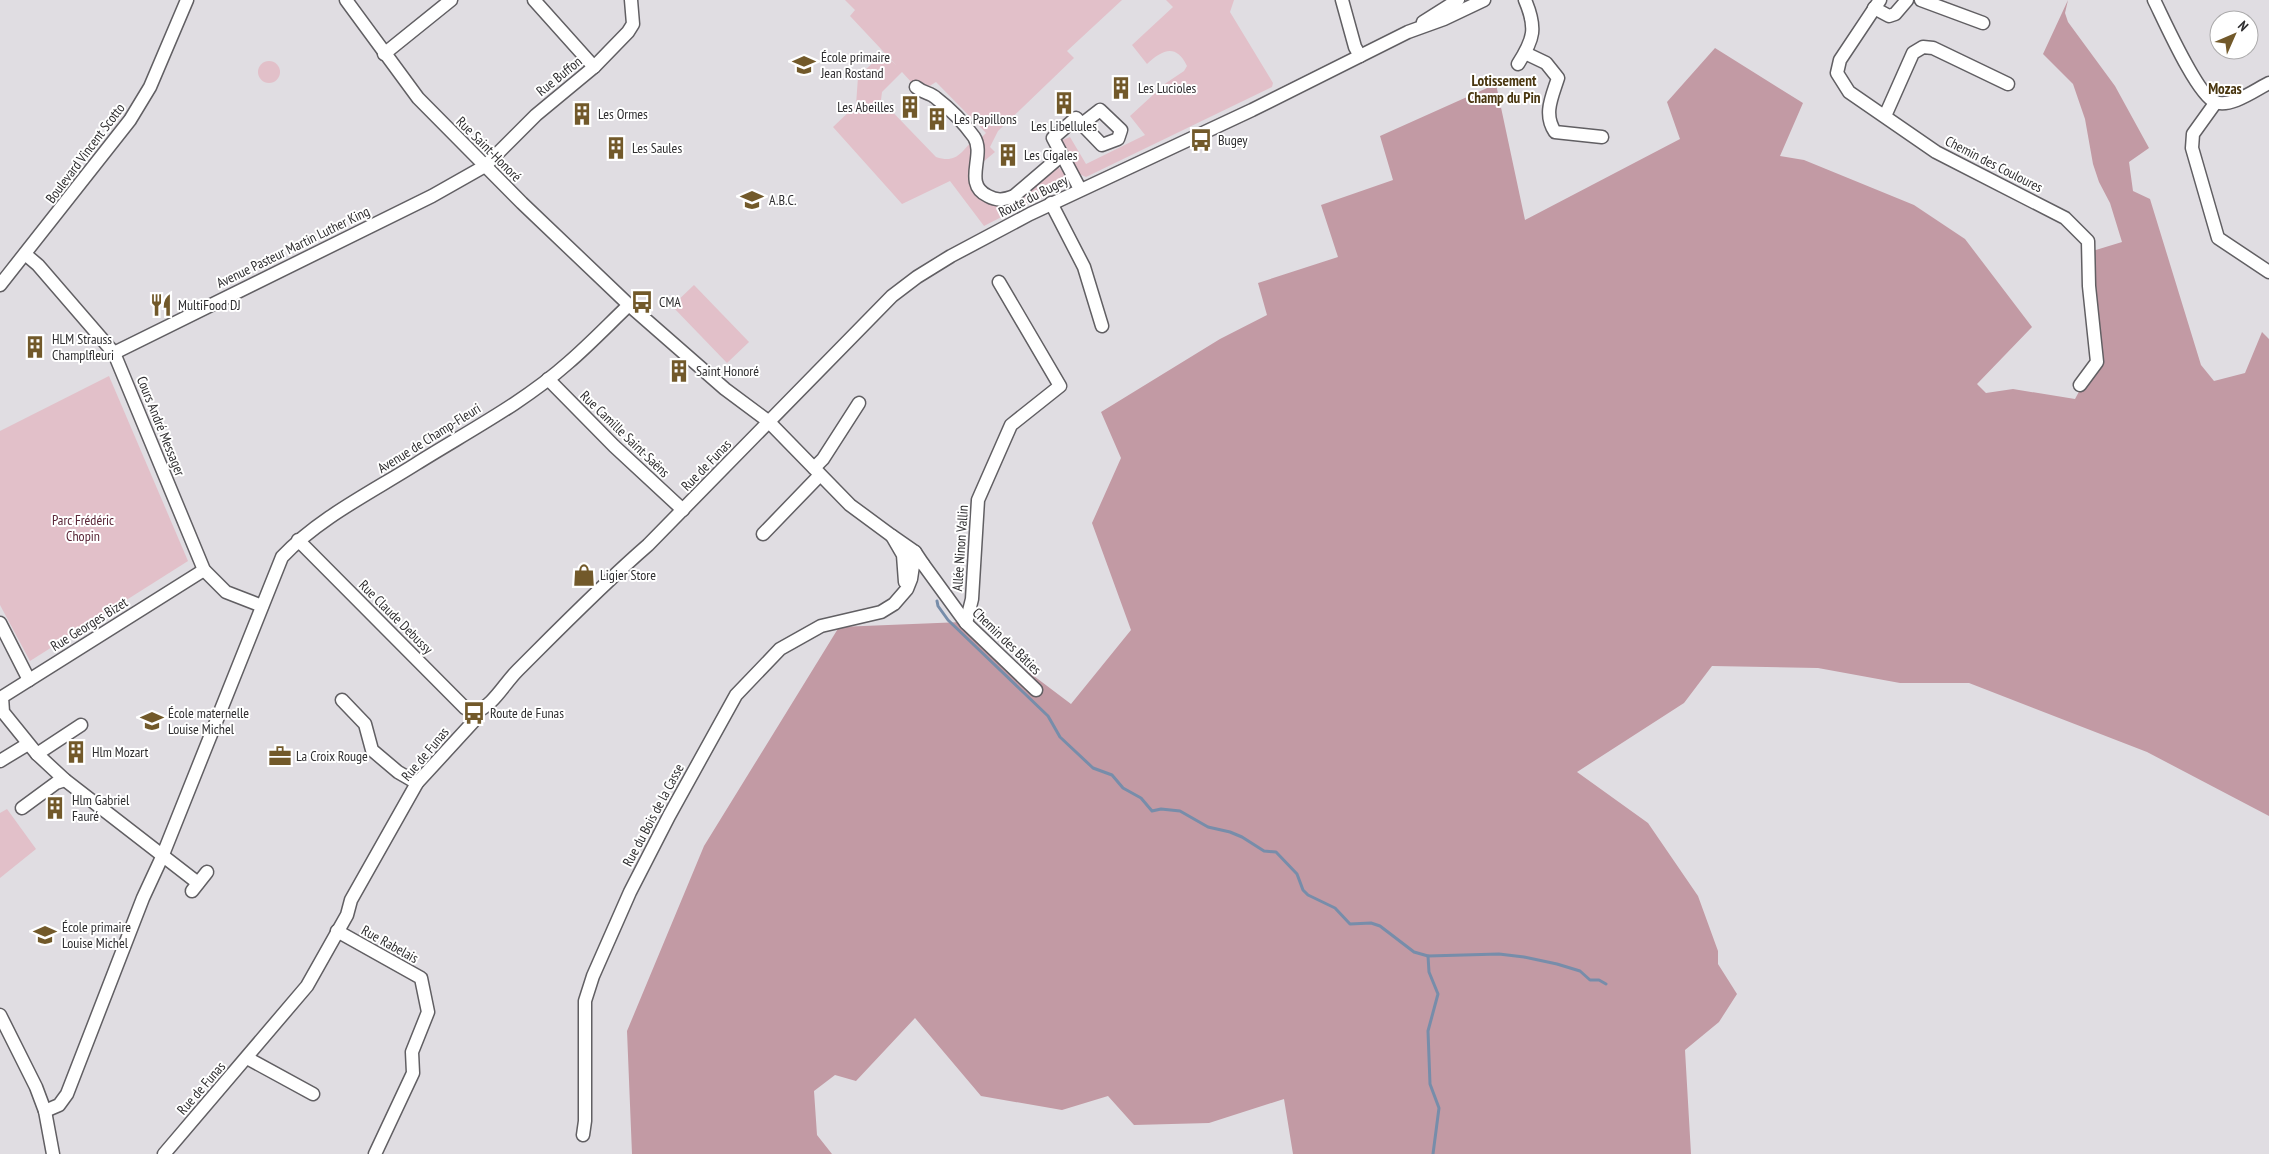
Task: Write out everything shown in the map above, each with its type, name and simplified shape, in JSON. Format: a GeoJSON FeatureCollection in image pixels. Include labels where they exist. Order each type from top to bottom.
{"type":"FeatureCollection","features":[{"type":"Feature","properties":{"kind":"street","name":"Boulevard Vincent Scotto"},"geometry":{"type":"LineString","coordinates":[[0,285],[130,120],[150,87],[187,0]]}},
{"type":"Feature","properties":{"kind":"street","name":"Rue Saint-Honoré"},"geometry":{"type":"LineString","coordinates":[[346,0],[418,98],[485,166],[629,305],[725,388],[768,422]]}},
{"type":"Feature","properties":{"kind":"street"},"geometry":{"type":"LineString","coordinates":[[384,54],[451,0]]}},
{"type":"Feature","properties":{"kind":"street"},"geometry":{"type":"LineString","coordinates":[[534,0],[594,67]]}},
{"type":"Feature","properties":{"kind":"street","name":"Rue Buffon"},"geometry":{"type":"LineString","coordinates":[[485,166],[536,115],[594,67],[628,32],[633,24],[631,0]]}},
{"type":"Feature","properties":{"kind":"street"},"geometry":{"type":"LineString","coordinates":[[1342,0],[1355,47],[1360,56]]}},
{"type":"Feature","properties":{"kind":"street","name":"Route du Bugey"},"geometry":{"type":"LineString","coordinates":[[768,422],[892,296],[917,277],[966,247],[1051,203],[1252,110],[1408,32],[1458,0]]}},
{"type":"Feature","properties":{"kind":"street","name":"Route du Bugey"},"geometry":{"type":"LineString","coordinates":[[1408,32],[1444,19],[1484,0]]}},
{"type":"Feature","properties":{"kind":"street"},"geometry":{"type":"LineString","coordinates":[[1518,64],[1532,40],[1532,18],[1525,0]]}},
{"type":"Feature","properties":{"kind":"street"},"geometry":{"type":"LineString","coordinates":[[1877,4],[1890,16],[1895,14],[1906,0]]}},
{"type":"Feature","properties":{"kind":"street"},"geometry":{"type":"LineString","coordinates":[[1921,0],[1984,23]]}},
{"type":"Feature","properties":{"kind":"street"},"geometry":{"type":"LineString","coordinates":[[2154,0],[2194,77],[2204,93],[2216,102],[2230,102],[2269,83]]}},
{"type":"Feature","properties":{"kind":"street","name":"Chemin des Couloures"},"geometry":{"type":"LineString","coordinates":[[1877,4],[1840,60],[1836,72],[1849,92],[1936,152],[2065,218],[2088,241],[2089,286],[2097,362],[2080,385]]}},
{"type":"Feature","properties":{"kind":"street"},"geometry":{"type":"LineString","coordinates":[[1885,116],[1913,53],[1923,47],[1933,48],[2008,84]]}},
{"type":"Feature","properties":{"kind":"street"},"geometry":{"type":"LineString","coordinates":[[1525,53],[1546,63],[1558,78],[1548,111],[1549,123],[1555,132],[1602,137]]}},
{"type":"Feature","properties":{"kind":"street"},"geometry":{"type":"LineString","coordinates":[[916,87],[923,93],[935,96],[975,138],[978,152],[974,172],[975,180],[984,195],[998,200],[1014,196],[1062,155]]}},
{"type":"Feature","properties":{"kind":"street"},"geometry":{"type":"LineString","coordinates":[[2216,102],[2193,134],[2192,148],[2218,238],[2269,272]]}},
{"type":"Feature","properties":{"kind":"street"},"geometry":{"type":"LineString","coordinates":[[1080,189],[1053,138],[1076,118],[1082,124]]}},
{"type":"Feature","properties":{"kind":"street","name":"Avenue Pasteur Martin Luther King"},"geometry":{"type":"LineString","coordinates":[[114,353],[432,196],[485,166]]}},
{"type":"Feature","properties":{"kind":"street"},"geometry":{"type":"LineString","coordinates":[[1051,203],[1084,268],[1102,326]]}},
{"type":"Feature","properties":{"kind":"street","name":"Cours André Messager"},"geometry":{"type":"LineString","coordinates":[[25,254],[38,265],[114,353],[204,570],[226,592],[262,606]]}},
{"type":"Feature","properties":{"kind":"street","name":"Allée Ninon Vallin"},"geometry":{"type":"LineString","coordinates":[[966,623],[972,599],[978,500],[1011,425],[1060,386],[999,282]]}},
{"type":"Feature","properties":{"kind":"street","name":"Avenue de Champ-Fleuri"},"geometry":{"type":"LineString","coordinates":[[45,1111],[60,1105],[67,1094],[143,898],[162,857],[282,557],[298,540],[331,517],[548,379],[568,364],[629,305]]}},
{"type":"Feature","properties":{"kind":"street","name":"Rue Camille Saint-Saëns"},"geometry":{"type":"LineString","coordinates":[[548,379],[614,446],[683,510]]}},
{"type":"Feature","properties":{"kind":"street"},"geometry":{"type":"LineString","coordinates":[[763,534],[817,472],[823,459],[859,403]]}},
{"type":"Feature","properties":{"kind":"street","name":"Chemin des Bâties"},"geometry":{"type":"LineString","coordinates":[[768,422],[850,505],[892,536],[914,558],[966,623],[1036,690]]}},
{"type":"Feature","properties":{"kind":"street","name":"Rue de Funas"},"geometry":{"type":"LineString","coordinates":[[164,1154],[307,986],[347,915],[351,900],[417,783],[473,722],[474,713],[487,704],[512,676],[683,510],[768,422]]}},
{"type":"Feature","properties":{"kind":"street","name":"Rue Claude Debussy"},"geometry":{"type":"LineString","coordinates":[[298,540],[465,708],[474,713]]}},
{"type":"Feature","properties":{"kind":"street","name":"Rue du Bois de la Casse"},"geometry":{"type":"LineString","coordinates":[[583,1136],[585,1121],[585,1001],[593,976],[630,892],[669,816],[736,695],[780,649],[821,626],[881,612],[894,604],[907,589],[914,558]]}},
{"type":"Feature","properties":{"kind":"street","name":"Rue Georges Bizet"},"geometry":{"type":"LineString","coordinates":[[28,744],[3,712],[2,697],[204,570]]}},
{"type":"Feature","properties":{"kind":"street"},"geometry":{"type":"LineString","coordinates":[[0,623],[29,680]]}},
{"type":"Feature","properties":{"kind":"street"},"geometry":{"type":"LineString","coordinates":[[342,700],[365,724],[372,750],[398,772],[417,783]]}},
{"type":"Feature","properties":{"kind":"street"},"geometry":{"type":"LineString","coordinates":[[37,754],[82,725]]}},
{"type":"Feature","properties":{"kind":"street"},"geometry":{"type":"LineString","coordinates":[[0,761],[28,744],[65,780],[162,857],[195,887],[207,872]]}},
{"type":"Feature","properties":{"kind":"street"},"geometry":{"type":"LineString","coordinates":[[22,808],[56,783],[65,780]]}},
{"type":"Feature","properties":{"kind":"street","name":"Rue Rabelais"},"geometry":{"type":"LineString","coordinates":[[337,931],[421,978],[428,1012],[412,1052],[413,1073],[375,1154]]}},
{"type":"Feature","properties":{"kind":"street"},"geometry":{"type":"LineString","coordinates":[[0,1015],[36,1087],[45,1111],[53,1154]]}},
{"type":"Feature","properties":{"kind":"street"},"geometry":{"type":"LineString","coordinates":[[247,1058],[313,1094]]}},
{"type":"Feature","properties":{"kind":"green space"},"geometry":{"type":"Polygon","coordinates":[[[845,0],[1122,0],[1067,51],[1074,58],[998,131],[990,147],[995,152],[983,162],[984,152],[980,139],[986,133],[936,82],[928,87],[913,84],[902,72],[882,92],[881,100],[936,157],[943,159],[954,158],[975,138],[975,180],[998,200],[1056,166],[1064,174],[1066,184],[984,226],[950,181],[902,204],[833,127],[856,105],[858,77],[883,53],[896,65],[850,16],[855,10],[845,0]]]}},
{"type":"Feature","properties":{"kind":"green space"},"geometry":{"type":"Polygon","coordinates":[[[1166,0],[1234,0],[1230,12],[1273,83],[1272,87],[1086,177],[1079,174],[1060,141],[1070,137],[1086,164],[1145,135],[1130,116],[1166,83],[1184,71],[1187,66],[1178,54],[1168,51],[1158,55],[1147,64],[1132,45],[1173,7],[1166,0]]]}},
{"type":"Feature","properties":{"kind":"green space"},"geometry":{"type":"Polygon","coordinates":[[[269,61],[277,64],[280,72],[277,80],[269,83],[261,80],[258,72],[261,64],[269,61]]]}},
{"type":"Feature","properties":{"kind":"green space"},"geometry":{"type":"Polygon","coordinates":[[[694,285],[749,342],[727,363],[672,306],[694,285]]]}},
{"type":"Feature","properties":{"kind":"green space","name":"Parc Frédéric Chopin"},"geometry":{"type":"Polygon","coordinates":[[[109,376],[188,561],[30,661],[0,605],[0,431],[109,376]]]}},
{"type":"Feature","properties":{"kind":"green space"},"geometry":{"type":"Polygon","coordinates":[[[7,809],[36,849],[0,878],[0,813],[7,809]]]}},
{"type":"Feature","properties":{"kind":"shaded area"},"geometry":{"type":"Polygon","coordinates":[[[2068,0],[2065,13],[2068,22],[2115,86],[2149,148],[2129,162],[2133,191],[2150,199],[2201,365],[2214,381],[2245,373],[2262,332],[2269,339],[2269,816],[2147,752],[1969,683],[1900,683],[1818,668],[1712,666],[1684,703],[1577,772],[1648,823],[1698,896],[1718,951],[1718,964],[1737,994],[1719,1022],[1685,1050],[1691,1154],[1293,1154],[1284,1099],[1209,1123],[1134,1125],[1108,1096],[1062,1110],[981,1096],[915,1018],[856,1081],[835,1075],[814,1091],[817,1135],[832,1154],[632,1154],[627,1031],[704,846],[839,627],[962,622],[1071,704],[1131,630],[1092,523],[1121,458],[1101,412],[1220,339],[1267,315],[1258,283],[1338,257],[1321,205],[1393,180],[1380,136],[1496,84],[1525,220],[1680,139],[1667,102],[1715,48],[1803,103],[1780,156],[1804,160],[1914,205],[1965,239],[2032,327],[1977,384],[1986,393],[2013,389],[2075,399],[2095,362],[2086,253],[2122,242],[2110,203],[2099,182],[2093,164],[2085,119],[2073,84],[2043,54],[2068,0]]]}},
{"type":"Feature","properties":{"kind":"waterway"},"geometry":{"type":"LineString","coordinates":[[937,601],[938,606],[948,620],[1048,716],[1060,737],[1093,768],[1112,775],[1123,788],[1141,798],[1152,811],[1161,809],[1180,811],[1208,827],[1242,837],[1264,851],[1276,852],[1297,874],[1303,890],[1308,895],[1335,908],[1350,924],[1371,923],[1380,926],[1414,952],[1428,956],[1499,954],[1524,957],[1580,971],[1590,980],[1599,980],[1606,984]]}},
{"type":"Feature","properties":{"kind":"waterway"},"geometry":{"type":"LineString","coordinates":[[1428,956],[1429,972],[1438,994],[1428,1031],[1430,1084],[1439,1108],[1433,1154]]}},
{"type":"Feature","properties":{"kind":"place","name":"École primaire Jean Rostand"},"geometry":{"type":"Point","coordinates":[804,65]}},
{"type":"Feature","properties":{"kind":"place","name":"Les Lucioles"},"geometry":{"type":"Point","coordinates":[1121,88]}},
{"type":"Feature","properties":{"kind":"place","name":"Les Libellules"},"geometry":{"type":"Point","coordinates":[1064,103]}},
{"type":"Feature","properties":{"kind":"place","name":"Les Abeilles"},"geometry":{"type":"Point","coordinates":[910,107]}},
{"type":"Feature","properties":{"kind":"place","name":"Les Ormes"},"geometry":{"type":"Point","coordinates":[582,114]}},
{"type":"Feature","properties":{"kind":"place","name":"Les Papillons"},"geometry":{"type":"Point","coordinates":[937,119]}},
{"type":"Feature","properties":{"kind":"place","name":"Bugey"},"geometry":{"type":"Point","coordinates":[1201,140]}},
{"type":"Feature","properties":{"kind":"place","name":"Les Saules"},"geometry":{"type":"Point","coordinates":[616,148]}},
{"type":"Feature","properties":{"kind":"place","name":"Les Cigales"},"geometry":{"type":"Point","coordinates":[1008,155]}},
{"type":"Feature","properties":{"kind":"place","name":"A.B.C."},"geometry":{"type":"Point","coordinates":[752,200]}},
{"type":"Feature","properties":{"kind":"place","name":"CMA"},"geometry":{"type":"Point","coordinates":[642,302]}},
{"type":"Feature","properties":{"kind":"place","name":"MultiFood DJ"},"geometry":{"type":"Point","coordinates":[161,305]}},
{"type":"Feature","properties":{"kind":"place","name":"HLM Strauss Champlfleuri"},"geometry":{"type":"Point","coordinates":[35,347]}},
{"type":"Feature","properties":{"kind":"place","name":"Saint Honoré"},"geometry":{"type":"Point","coordinates":[679,371]}},
{"type":"Feature","properties":{"kind":"place","name":"Ligier Store"},"geometry":{"type":"Point","coordinates":[584,575]}},
{"type":"Feature","properties":{"kind":"place","name":"Route de Funas"},"geometry":{"type":"Point","coordinates":[474,713]}},
{"type":"Feature","properties":{"kind":"place","name":"École maternelle Louise Michel"},"geometry":{"type":"Point","coordinates":[152,721]}},
{"type":"Feature","properties":{"kind":"place","name":"Hlm Mozart"},"geometry":{"type":"Point","coordinates":[76,752]}},
{"type":"Feature","properties":{"kind":"place","name":"La Croix Rouge"},"geometry":{"type":"Point","coordinates":[280,756]}},
{"type":"Feature","properties":{"kind":"place","name":"Hlm Gabriel Fauré"},"geometry":{"type":"Point","coordinates":[55,808]}},
{"type":"Feature","properties":{"kind":"place","name":"École primaire Louise Michel"},"geometry":{"type":"Point","coordinates":[45,935]}},
{"type":"Feature","properties":{"kind":"district","name":"Mozas"},"geometry":{"type":"Point","coordinates":[2225,89]}},
{"type":"Feature","properties":{"kind":"district","name":"Lotissement Champ du Pin"},"geometry":{"type":"Point","coordinates":[1504,90]}}]}
